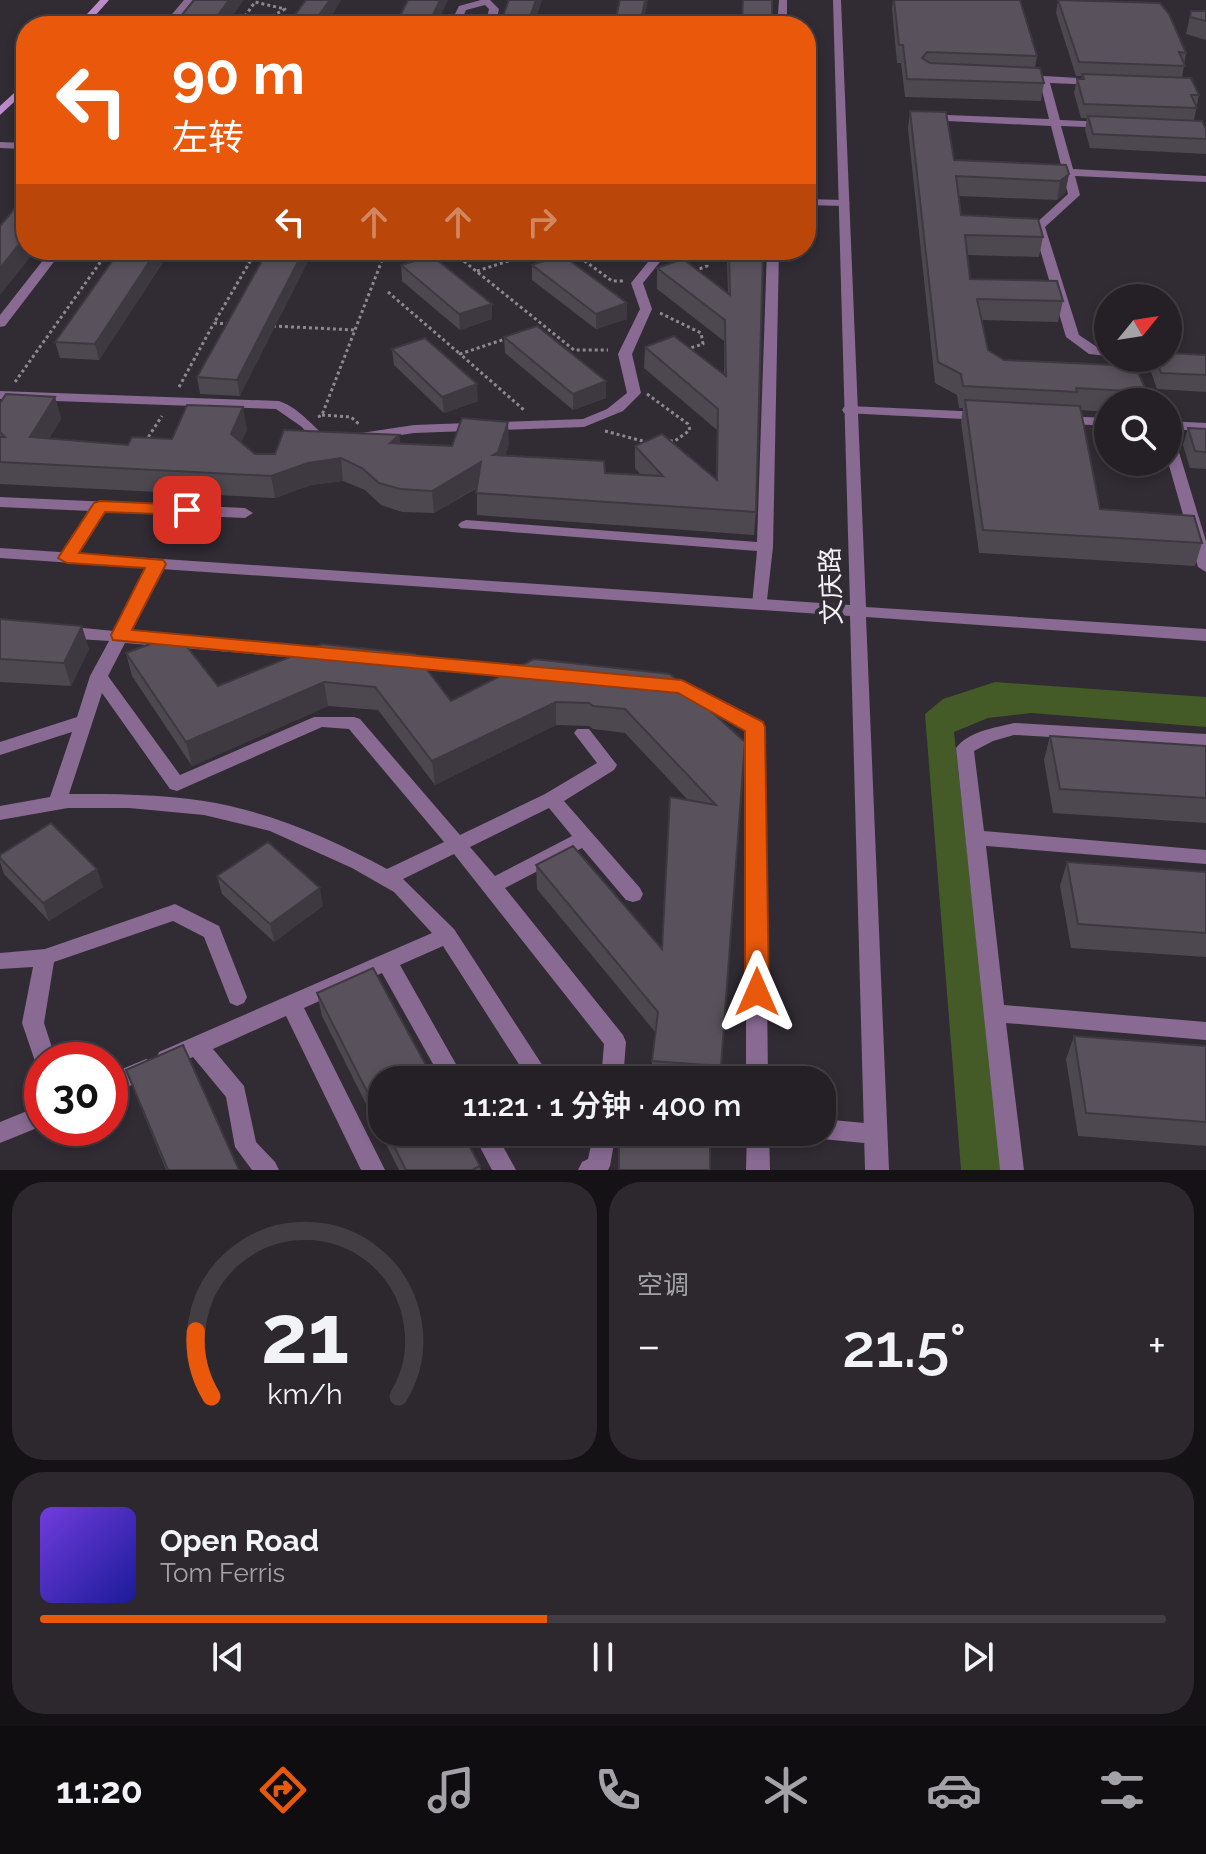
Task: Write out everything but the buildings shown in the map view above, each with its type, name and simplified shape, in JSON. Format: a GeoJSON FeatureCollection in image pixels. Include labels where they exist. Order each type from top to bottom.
{"type":"FeatureCollection","features":[{"type":"Feature","properties":{"kind":"main road"},"geometry":{"type":"LineString","coordinates":[[90,16],[105,0]]}},
{"type":"Feature","properties":{"kind":"main road"},"geometry":{"type":"LineString","coordinates":[[0,112],[16,95]]}},
{"type":"Feature","properties":{"kind":"street"},"geometry":{"type":"LineString","coordinates":[[175,16],[189,0]]}},
{"type":"Feature","properties":{"kind":"street","name":"文庆路"},"geometry":{"type":"LineString","coordinates":[[837,0],[877,1170]]}},
{"type":"Feature","properties":{"kind":"street"},"geometry":{"type":"LineString","coordinates":[[458,16],[462,8],[484,1]]}},
{"type":"Feature","properties":{"kind":"street"},"geometry":{"type":"LineString","coordinates":[[1030,79],[1106,82]]}},
{"type":"Feature","properties":{"kind":"street"},"geometry":{"type":"LineString","coordinates":[[1044,79],[1074,195],[1039,226],[1073,337],[1094,351]]}},
{"type":"Feature","properties":{"kind":"street"},"geometry":{"type":"LineString","coordinates":[[947,118],[1116,125]]}},
{"type":"Feature","properties":{"kind":"street"},"geometry":{"type":"LineString","coordinates":[[1054,172],[1206,179]]}},
{"type":"Feature","properties":{"kind":"street"},"geometry":{"type":"LineString","coordinates":[[816,204],[844,208]]}},
{"type":"Feature","properties":{"kind":"street"},"geometry":{"type":"LineString","coordinates":[[816,210],[844,208]]}},
{"type":"Feature","properties":{"kind":"street"},"geometry":{"type":"LineString","coordinates":[[0,323],[49,260]]}},
{"type":"Feature","properties":{"kind":"street"},"geometry":{"type":"LineString","coordinates":[[3,395],[279,405],[307,424],[322,443],[414,429],[584,423],[625,406],[634,393],[625,354],[646,309],[637,283],[656,260]]}},
{"type":"Feature","properties":{"kind":"street"},"geometry":{"type":"LineString","coordinates":[[760,605],[765,547],[773,260]]}},
{"type":"Feature","properties":{"kind":"street"},"geometry":{"type":"LineString","coordinates":[[849,410],[1002,417]]}},
{"type":"Feature","properties":{"kind":"street"},"geometry":{"type":"LineString","coordinates":[[1047,419],[1094,421]]}},
{"type":"Feature","properties":{"kind":"street"},"geometry":{"type":"LineString","coordinates":[[1182,426],[1206,427]]}},
{"type":"Feature","properties":{"kind":"street"},"geometry":{"type":"LineString","coordinates":[[1179,476],[1206,567]]}},
{"type":"Feature","properties":{"kind":"street"},"geometry":{"type":"LineString","coordinates":[[0,502],[245,513]]}},
{"type":"Feature","properties":{"kind":"street"},"geometry":{"type":"LineString","coordinates":[[67,558],[100,507]]}},
{"type":"Feature","properties":{"kind":"street"},"geometry":{"type":"LineString","coordinates":[[466,525],[765,547]]}},
{"type":"Feature","properties":{"kind":"street"},"geometry":{"type":"LineString","coordinates":[[0,553],[1206,635]]}},
{"type":"Feature","properties":{"kind":"street"},"geometry":{"type":"LineString","coordinates":[[57,803],[99,676],[157,564]]}},
{"type":"Feature","properties":{"kind":"street"},"geometry":{"type":"LineString","coordinates":[[45,631],[339,655]]}},
{"type":"Feature","properties":{"kind":"street"},"geometry":{"type":"LineString","coordinates":[[385,660],[542,674]]}},
{"type":"Feature","properties":{"kind":"street"},"geometry":{"type":"LineString","coordinates":[[99,676],[177,784],[320,721],[354,723],[492,886],[615,1042],[613,1066]]}},
{"type":"Feature","properties":{"kind":"street"},"geometry":{"type":"LineString","coordinates":[[651,684],[682,687],[755,727],[757,1066]]}},
{"type":"Feature","properties":{"kind":"street"},"geometry":{"type":"LineString","coordinates":[[0,749],[84,721]]}},
{"type":"Feature","properties":{"kind":"street"},"geometry":{"type":"LineString","coordinates":[[1012,1170],[965,748],[987,736],[1014,729],[1206,740]]}},
{"type":"Feature","properties":{"kind":"street"},"geometry":{"type":"LineString","coordinates":[[387,878],[552,799],[608,765],[583,733]]}},
{"type":"Feature","properties":{"kind":"street"},"geometry":{"type":"LineString","coordinates":[[552,799],[633,894]]}},
{"type":"Feature","properties":{"kind":"street"},"geometry":{"type":"LineString","coordinates":[[0,813],[57,803],[129,801],[204,808],[274,825],[387,878],[401,887],[447,935],[532,1066]]}},
{"type":"Feature","properties":{"kind":"street"},"geometry":{"type":"LineString","coordinates":[[492,886],[585,838]]}},
{"type":"Feature","properties":{"kind":"street"},"geometry":{"type":"LineString","coordinates":[[975,838],[1206,857]]}},
{"type":"Feature","properties":{"kind":"street"},"geometry":{"type":"LineString","coordinates":[[0,961],[45,957],[175,912],[212,932],[237,997]]}},
{"type":"Feature","properties":{"kind":"street"},"geometry":{"type":"LineString","coordinates":[[128,1076],[447,935]]}},
{"type":"Feature","properties":{"kind":"street"},"geometry":{"type":"LineString","coordinates":[[39,1042],[33,1023],[45,957]]}},
{"type":"Feature","properties":{"kind":"street"},"geometry":{"type":"LineString","coordinates":[[387,962],[446,1066]]}},
{"type":"Feature","properties":{"kind":"street"},"geometry":{"type":"LineString","coordinates":[[291,1004],[373,1170]]}},
{"type":"Feature","properties":{"kind":"street"},"geometry":{"type":"LineString","coordinates":[[995,1013],[1206,1031]]}},
{"type":"Feature","properties":{"kind":"street"},"geometry":{"type":"LineString","coordinates":[[197,1046],[236,1093],[246,1147],[267,1170]]}},
{"type":"Feature","properties":{"kind":"street"},"geometry":{"type":"LineString","coordinates":[[0,1133],[24,1123]]}},
{"type":"Feature","properties":{"kind":"street"},"geometry":{"type":"LineString","coordinates":[[836,1130],[875,1134]]}},
{"type":"Feature","properties":{"kind":"street"},"geometry":{"type":"LineString","coordinates":[[491,1146],[504,1170]]}},
{"type":"Feature","properties":{"kind":"street"},"geometry":{"type":"LineString","coordinates":[[590,1170],[598,1166],[602,1146]]}},
{"type":"Feature","properties":{"kind":"street"},"geometry":{"type":"LineString","coordinates":[[758,1146],[758,1170]]}},
{"type":"Feature","properties":{"kind":"path"},"geometry":{"type":"LineString","coordinates":[[245,16],[255,2],[285,9],[273,16]]}},
{"type":"Feature","properties":{"kind":"path"},"geometry":{"type":"LineString","coordinates":[[3,395],[102,260]]}},
{"type":"Feature","properties":{"kind":"path"},"geometry":{"type":"LineString","coordinates":[[230,324],[214,323],[251,260]]}},
{"type":"Feature","properties":{"kind":"path"},"geometry":{"type":"LineString","coordinates":[[322,415],[383,260]]}},
{"type":"Feature","properties":{"kind":"path"},"geometry":{"type":"LineString","coordinates":[[462,260],[574,350],[627,350]]}},
{"type":"Feature","properties":{"kind":"path"},"geometry":{"type":"LineString","coordinates":[[476,271],[511,260]]}},
{"type":"Feature","properties":{"kind":"path"},"geometry":{"type":"LineString","coordinates":[[584,260],[612,281],[639,280]]}},
{"type":"Feature","properties":{"kind":"path"},"geometry":{"type":"LineString","coordinates":[[692,271],[707,266],[707,260]]}},
{"type":"Feature","properties":{"kind":"path"},"geometry":{"type":"LineString","coordinates":[[388,292],[541,425]]}},
{"type":"Feature","properties":{"kind":"path"},"geometry":{"type":"LineString","coordinates":[[646,309],[668,315],[701,333],[703,344],[677,350]]}},
{"type":"Feature","properties":{"kind":"path"},"geometry":{"type":"LineString","coordinates":[[261,325],[355,330]]}},
{"type":"Feature","properties":{"kind":"path"},"geometry":{"type":"LineString","coordinates":[[530,330],[544,325]]}},
{"type":"Feature","properties":{"kind":"path"},"geometry":{"type":"LineString","coordinates":[[460,354],[516,335]]}},
{"type":"Feature","properties":{"kind":"path"},"geometry":{"type":"LineString","coordinates":[[584,423],[651,443],[675,441],[690,430],[688,424],[664,404],[632,385]]}},
{"type":"Feature","properties":{"kind":"path"},"geometry":{"type":"LineString","coordinates":[[307,424],[322,415],[351,417],[363,427],[365,437]]}},
{"type":"Feature","properties":{"kind":"green space"},"geometry":{"type":"Polygon","coordinates":[[[995,682],[1206,697],[1206,727],[1031,713],[988,718],[954,732],[1002,1170],[961,1170],[925,714],[943,699],[995,682]]]}},
{"type":"Feature","properties":{"kind":"route"},"geometry":{"type":"LineString","coordinates":[[187,510],[100,507],[67,558],[157,564],[120,635],[682,687],[755,727],[757,992]]}}]}
